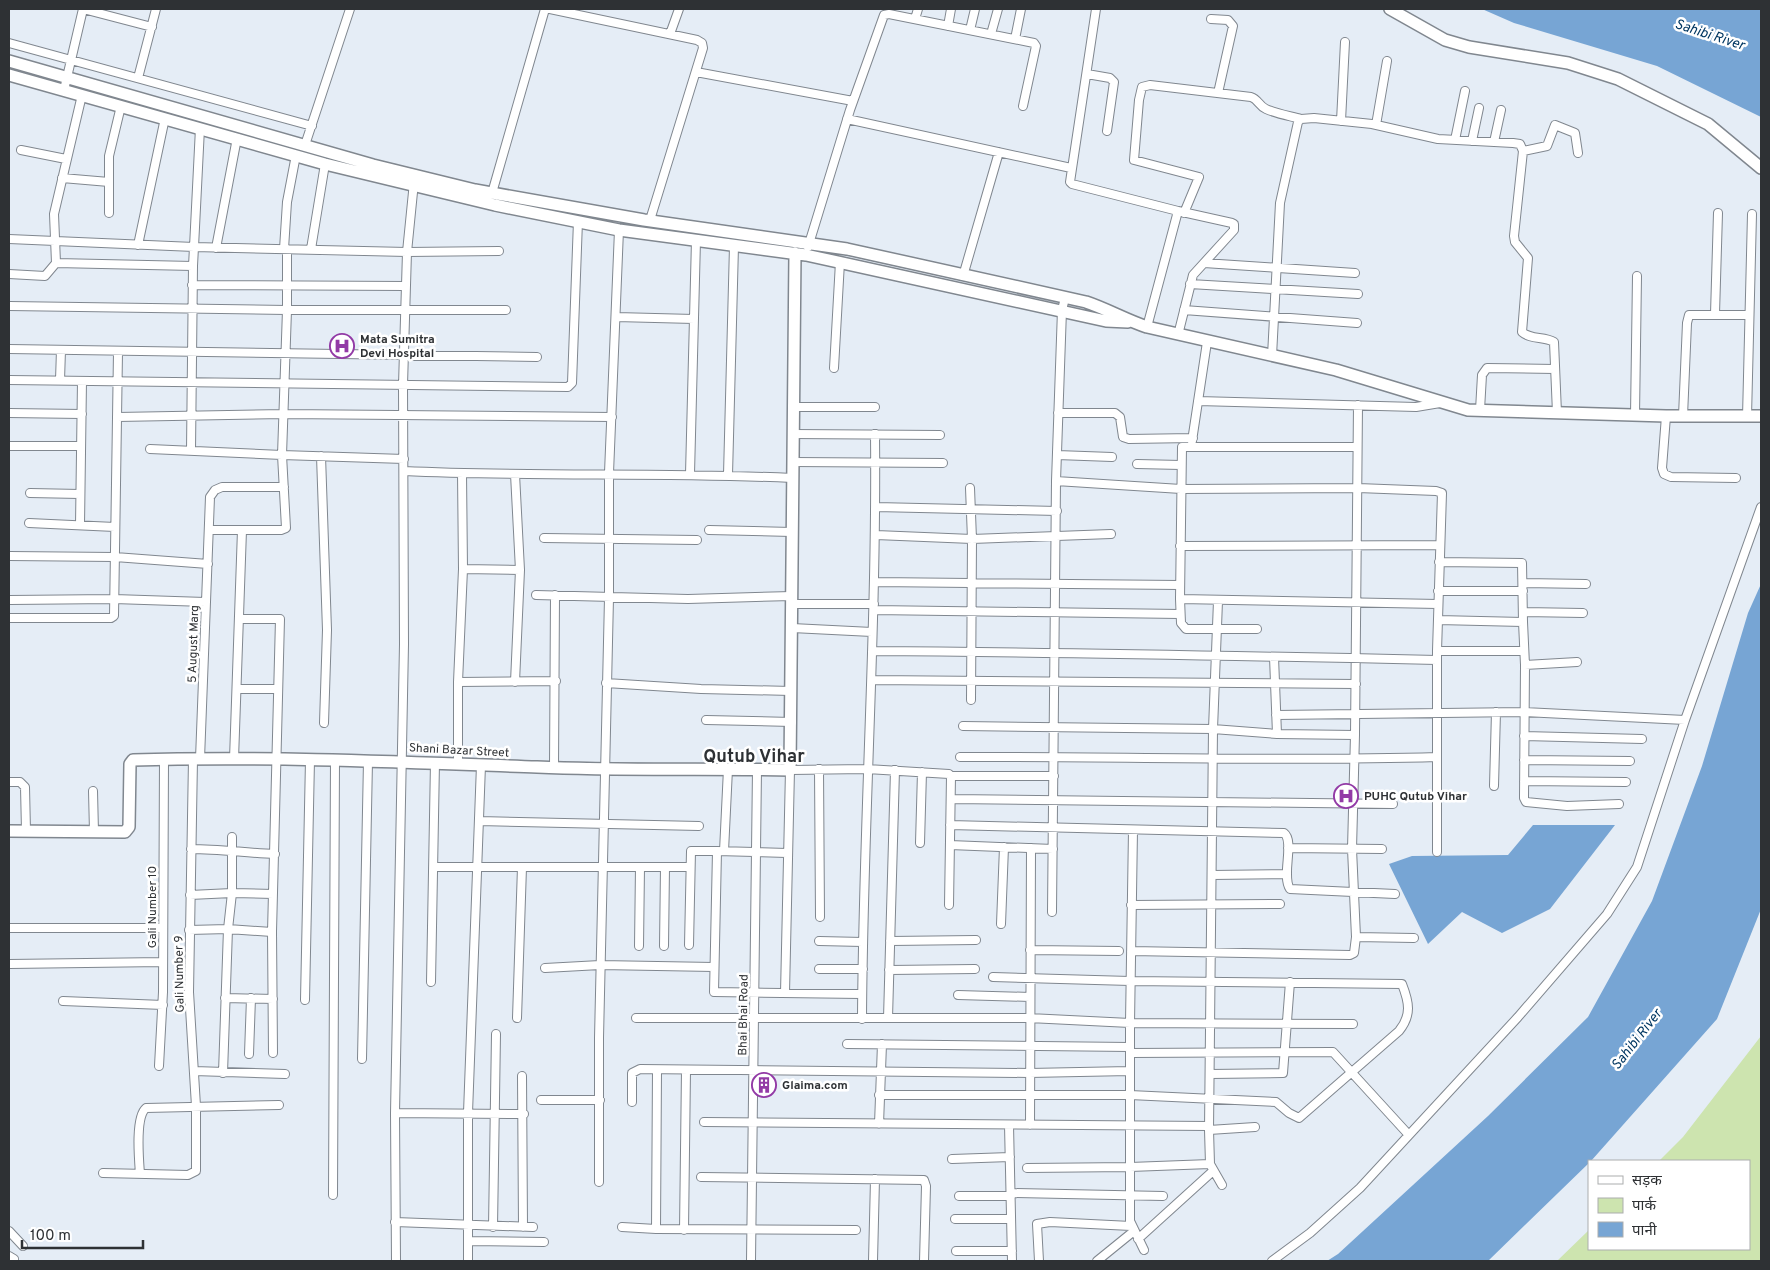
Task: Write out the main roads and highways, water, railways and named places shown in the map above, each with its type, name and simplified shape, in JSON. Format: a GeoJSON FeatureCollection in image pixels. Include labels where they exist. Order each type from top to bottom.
{"type":"FeatureCollection","features":[{"type":"Feature","properties":{"kind":"water","name":"Sahibi River"},"geometry":{"type":"Polygon","coordinates":[[[1482,9],[1761,9],[1761,117],[1657,66],[1514,23],[1482,9]]]}},
{"type":"Feature","properties":{"kind":"water","name":"Sahibi River"},"geometry":{"type":"Polygon","coordinates":[[[1761,584],[1761,909],[1717,1019],[1592,1160],[1588,1160],[1588,1164],[1488,1261],[1327,1261],[1338,1254],[1488,1116],[1588,1017],[1652,901],[1702,766],[1748,613],[1761,584]]]}},
{"type":"Feature","properties":{"kind":"water"},"geometry":{"type":"Polygon","coordinates":[[[1533,825],[1615,825],[1550,909],[1502,933],[1462,912],[1428,944],[1389,864],[1412,856],[1508,855],[1533,825]]]}},
{"type":"Feature","properties":{"kind":"place","name":"Mata Sumitra Devi Hospital"},"geometry":{"type":"Point","coordinates":[342,346]}},
{"type":"Feature","properties":{"kind":"place","name":"PUHC Qutub Vihar"},"geometry":{"type":"Point","coordinates":[1346,796]}},
{"type":"Feature","properties":{"kind":"place","name":"Glaima.com"},"geometry":{"type":"Point","coordinates":[764,1085]}},
{"type":"Feature","properties":{"kind":"district","name":"Qutub Vihar"},"geometry":{"type":"Point","coordinates":[754,756]}}]}
